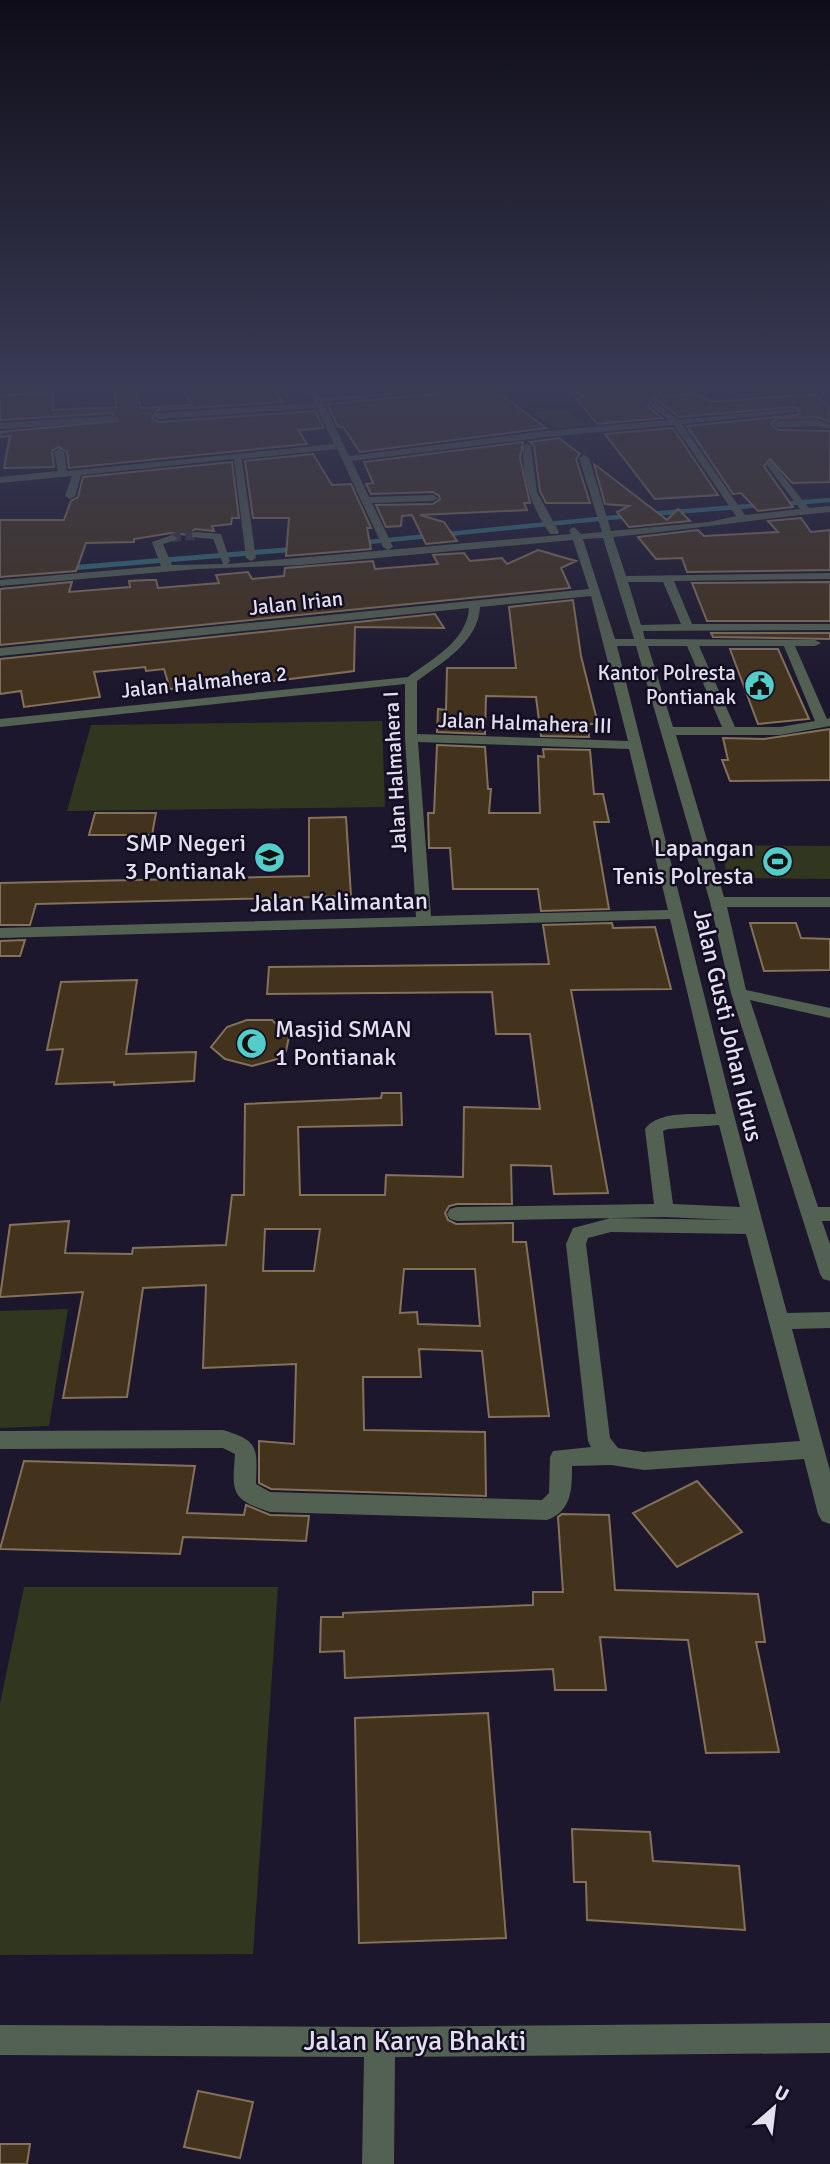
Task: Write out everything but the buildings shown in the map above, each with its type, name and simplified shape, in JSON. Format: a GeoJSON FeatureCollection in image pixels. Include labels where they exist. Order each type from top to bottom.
{"type":"FeatureCollection","features":[{"type":"Feature","properties":{"kind":"street"},"geometry":{"type":"LineString","coordinates":[[70,496],[72,491]]}},
{"type":"Feature","properties":{"kind":"street"},"geometry":{"type":"LineString","coordinates":[[242,491],[251,558]]}},
{"type":"Feature","properties":{"kind":"street"},"geometry":{"type":"LineString","coordinates":[[361,491],[388,546]]}},
{"type":"Feature","properties":{"kind":"street"},"geometry":{"type":"LineString","coordinates":[[529,491],[552,530]]}},
{"type":"Feature","properties":{"kind":"street","name":"Jalan Gusti Johan Idrus"},"geometry":{"type":"LineString","coordinates":[[594,491],[639,636],[637,745],[726,1119],[830,1514]]}},
{"type":"Feature","properties":{"kind":"street"},"geometry":{"type":"LineString","coordinates":[[721,491],[736,513]]}},
{"type":"Feature","properties":{"kind":"street"},"geometry":{"type":"LineString","coordinates":[[791,491],[802,506]]}},
{"type":"Feature","properties":{"kind":"street"},"geometry":{"type":"LineString","coordinates":[[368,500],[433,498]]}},
{"type":"Feature","properties":{"kind":"street"},"geometry":{"type":"LineString","coordinates":[[0,583],[165,563],[228,567],[300,562],[606,530],[709,525],[736,513],[802,506],[830,509]]}},
{"type":"Feature","properties":{"kind":"street"},"geometry":{"type":"LineString","coordinates":[[198,566],[224,557],[251,558],[552,530],[576,533]]}},
{"type":"Feature","properties":{"kind":"street","name":"Jalan Gusti Johan Idrus"},"geometry":{"type":"LineString","coordinates":[[576,533],[610,642],[668,731],[718,902],[739,993],[830,1274]]}},
{"type":"Feature","properties":{"kind":"street"},"geometry":{"type":"LineString","coordinates":[[196,535],[217,536],[224,557]]}},
{"type":"Feature","properties":{"kind":"street"},"geometry":{"type":"LineString","coordinates":[[165,563],[157,542],[172,538]]}},
{"type":"Feature","properties":{"kind":"street"},"geometry":{"type":"LineString","coordinates":[[623,579],[830,576]]}},
{"type":"Feature","properties":{"kind":"street"},"geometry":{"type":"LineString","coordinates":[[667,578],[688,628]]}},
{"type":"Feature","properties":{"kind":"street","name":"Jalan Irian"},"geometry":{"type":"LineString","coordinates":[[0,652],[596,593]]}},
{"type":"Feature","properties":{"kind":"street","name":"Jalan Halmahera I"},"geometry":{"type":"LineString","coordinates":[[424,923],[411,738],[411,680],[460,640],[475,619],[475,604]]}},
{"type":"Feature","properties":{"kind":"street"},"geometry":{"type":"LineString","coordinates":[[610,642],[688,628],[830,627]]}},
{"type":"Feature","properties":{"kind":"street"},"geometry":{"type":"LineString","coordinates":[[639,636],[692,643],[815,643]]}},
{"type":"Feature","properties":{"kind":"street"},"geometry":{"type":"LineString","coordinates":[[692,643],[730,731]]}},
{"type":"Feature","properties":{"kind":"street"},"geometry":{"type":"LineString","coordinates":[[668,731],[780,731],[826,722],[788,643]]}},
{"type":"Feature","properties":{"kind":"street","name":"Jalan Halmahera 2"},"geometry":{"type":"LineString","coordinates":[[0,723],[411,680]]}},
{"type":"Feature","properties":{"kind":"street","name":"Jalan Halmahera III"},"geometry":{"type":"LineString","coordinates":[[411,738],[637,745]]}},
{"type":"Feature","properties":{"kind":"street"},"geometry":{"type":"LineString","coordinates":[[718,902],[830,902]]}},
{"type":"Feature","properties":{"kind":"street","name":"Jalan Kalimantan"},"geometry":{"type":"LineString","coordinates":[[0,933],[678,914]]}},
{"type":"Feature","properties":{"kind":"street"},"geometry":{"type":"LineString","coordinates":[[739,993],[830,1013]]}},
{"type":"Feature","properties":{"kind":"street"},"geometry":{"type":"LineString","coordinates":[[664,1210],[654,1129],[664,1123],[726,1119]]}},
{"type":"Feature","properties":{"kind":"street"},"geometry":{"type":"LineString","coordinates":[[457,1214],[664,1210],[753,1220]]}},
{"type":"Feature","properties":{"kind":"street"},"geometry":{"type":"LineString","coordinates":[[809,1214],[830,1213]]}},
{"type":"Feature","properties":{"kind":"street"},"geometry":{"type":"LineString","coordinates":[[611,1456],[599,1441],[576,1244],[580,1234],[611,1225],[753,1220]]}},
{"type":"Feature","properties":{"kind":"street"},"geometry":{"type":"LineString","coordinates":[[781,1321],[830,1320]]}},
{"type":"Feature","properties":{"kind":"street"},"geometry":{"type":"LineString","coordinates":[[0,1440],[223,1439],[239,1444],[246,1452],[244,1488],[254,1497],[270,1502],[533,1510],[547,1510],[560,1496],[561,1457],[611,1456],[645,1461],[813,1449]]}},
{"type":"Feature","properties":{"kind":"street","name":"Jalan Karya Bhakti"},"geometry":{"type":"LineString","coordinates":[[0,2040],[380,2042],[830,2038]]}},
{"type":"Feature","properties":{"kind":"street"},"geometry":{"type":"LineString","coordinates":[[378,2164],[380,2042]]}},
{"type":"Feature","properties":{"kind":"green space"},"geometry":{"type":"Polygon","coordinates":[[[382,721],[385,807],[67,811],[91,725],[382,721]]]}},
{"type":"Feature","properties":{"kind":"green space","name":"Lapangan Tenis Polresta"},"geometry":{"type":"Polygon","coordinates":[[[720,845],[830,846],[830,879],[728,878],[720,845]]]}},
{"type":"Feature","properties":{"kind":"green space"},"geometry":{"type":"Polygon","coordinates":[[[68,1309],[49,1426],[0,1428],[0,1311],[68,1309]]]}},
{"type":"Feature","properties":{"kind":"green space"},"geometry":{"type":"Polygon","coordinates":[[[24,1587],[278,1587],[253,1954],[0,1955],[0,1704],[24,1587]]]}},
{"type":"Feature","properties":{"kind":"waterway"},"geometry":{"type":"LineString","coordinates":[[781,504],[830,500]]}},
{"type":"Feature","properties":{"kind":"waterway"},"geometry":{"type":"LineString","coordinates":[[648,514],[764,505]]}},
{"type":"Feature","properties":{"kind":"waterway"},"geometry":{"type":"LineString","coordinates":[[359,543],[628,516]]}},
{"type":"Feature","properties":{"kind":"waterway"},"geometry":{"type":"LineString","coordinates":[[70,568],[297,549]]}},
{"type":"Feature","properties":{"kind":"tunnel"},"geometry":{"type":"LineString","coordinates":[[172,538],[196,535]]}},
{"type":"Feature","properties":{"kind":"place","name":"Kantor Polresta Pontianak"},"geometry":{"type":"Point","coordinates":[759,685]}},
{"type":"Feature","properties":{"kind":"place","name":"SMP Negeri 3 Pontianak"},"geometry":{"type":"Point","coordinates":[269,857]}},
{"type":"Feature","properties":{"kind":"place","name":"Lapangan Tenis Polresta"},"geometry":{"type":"Point","coordinates":[777,862]}},
{"type":"Feature","properties":{"kind":"place","name":"Masjid SMAN 1 Pontianak"},"geometry":{"type":"Point","coordinates":[252,1043]}}]}
